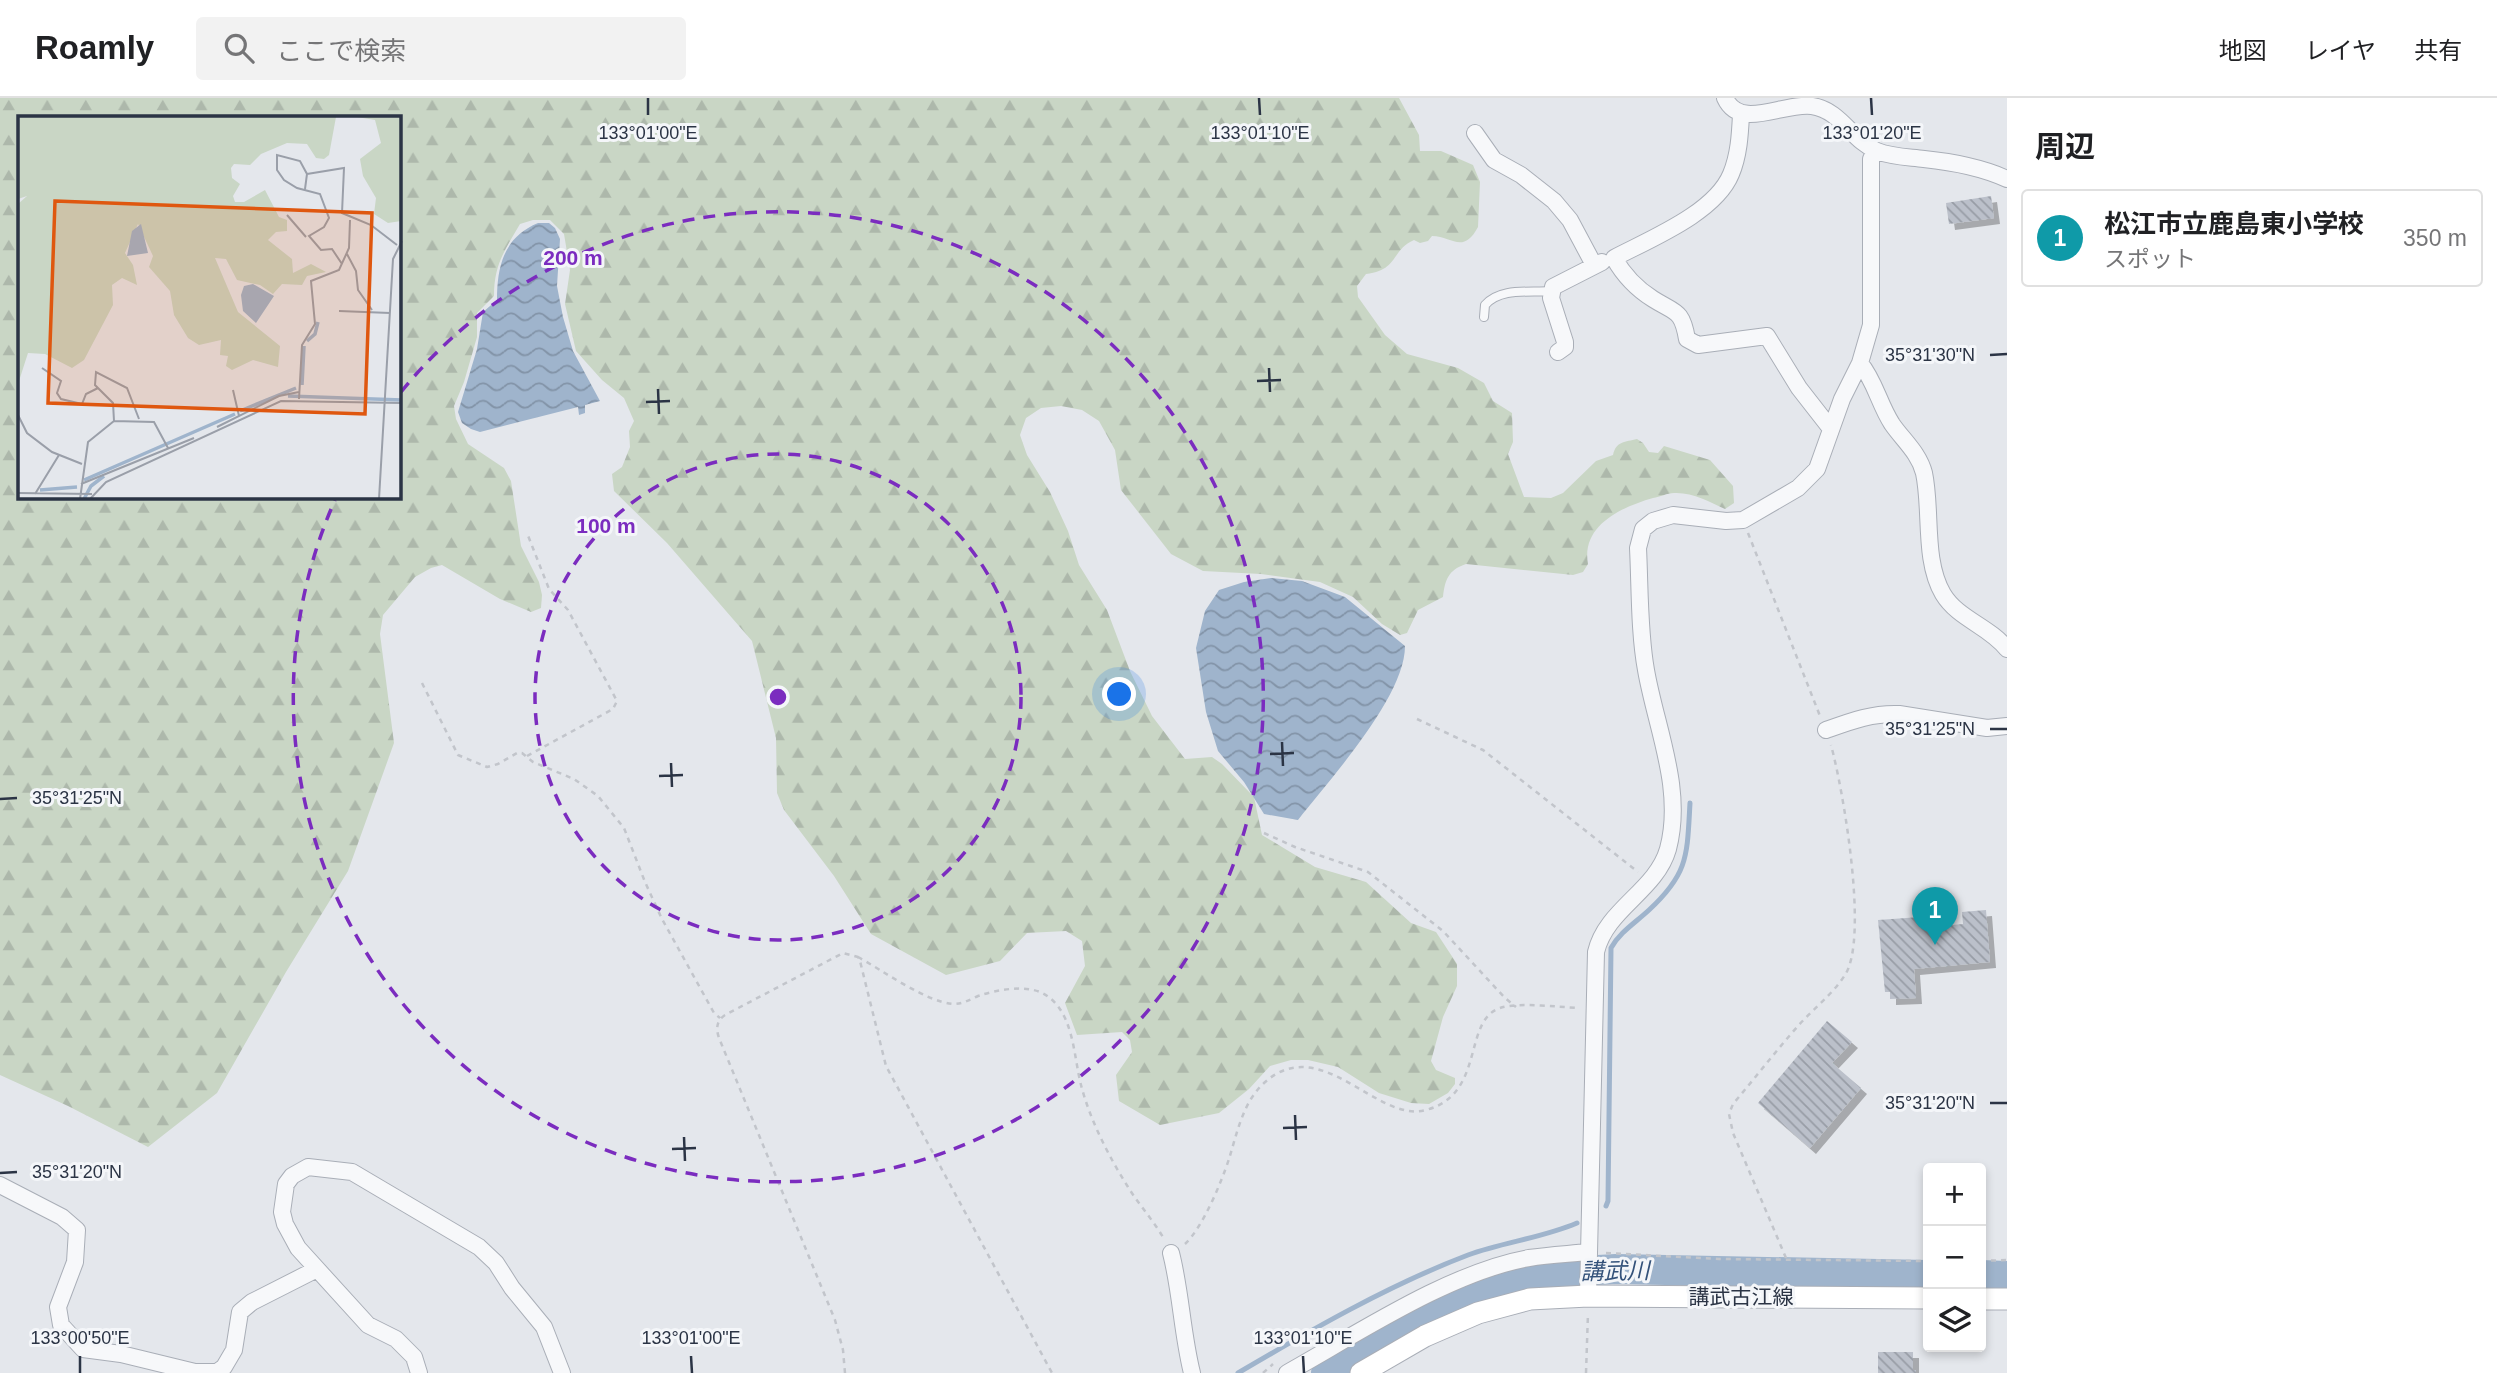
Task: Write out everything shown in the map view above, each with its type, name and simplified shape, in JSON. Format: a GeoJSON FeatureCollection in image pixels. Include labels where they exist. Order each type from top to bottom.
{"type":"FeatureCollection","features":[{"type":"Feature","properties":{"kind":"main road","name":"講武古江線"},"geometry":{"type":"LineString","coordinates":[[1361,1373],[1425,1336],[1478,1313],[1530,1299],[1588,1290],[1923,1298]]}},
{"type":"Feature","properties":{"kind":"main road"},"geometry":{"type":"LineString","coordinates":[[1986,1299],[2007,1299]]}},
{"type":"Feature","properties":{"kind":"street"},"geometry":{"type":"LineString","coordinates":[[1725,98],[1730,108],[1741,115],[1824,103],[1836,117],[1875,150],[1898,157],[1963,164],[2007,179]]}},
{"type":"Feature","properties":{"kind":"street"},"geometry":{"type":"LineString","coordinates":[[1558,352],[1565,347],[1565,342],[1551,298],[1551,291],[1556,284],[1614,258],[1680,223],[1712,201],[1731,175],[1739,144],[1741,115]]}},
{"type":"Feature","properties":{"kind":"street"},"geometry":{"type":"LineString","coordinates":[[1475,133],[1494,160],[1521,175],[1554,201],[1570,220],[1594,265]]}},
{"type":"Feature","properties":{"kind":"street"},"geometry":{"type":"LineString","coordinates":[[1588,1290],[1596,952],[1604,930],[1658,870],[1668,849],[1672,818],[1671,778],[1646,668],[1638,548],[1643,529],[1653,521],[1672,515],[1726,521],[1743,520],[1798,488],[1817,469],[1860,363],[1871,325],[1871,159],[1875,150]]}},
{"type":"Feature","properties":{"kind":"street"},"geometry":{"type":"LineString","coordinates":[[1614,258],[1628,279],[1653,299],[1673,308],[1685,324],[1687,339],[1698,345],[1767,336],[1799,388],[1831,429]]}},
{"type":"Feature","properties":{"kind":"street"},"geometry":{"type":"LineString","coordinates":[[1860,363],[1873,382],[1891,423],[1917,456],[1923,470],[1928,532],[1941,591],[1962,615],[1997,638],[2007,649]]}},
{"type":"Feature","properties":{"kind":"street"},"geometry":{"type":"LineString","coordinates":[[1826,730],[1885,713],[1987,728],[2007,726]]}},
{"type":"Feature","properties":{"kind":"street"},"geometry":{"type":"LineString","coordinates":[[418,1373],[414,1357],[396,1339],[368,1325],[298,1248],[285,1224],[282,1212],[286,1184],[292,1176],[308,1167],[352,1172],[479,1247],[496,1264],[544,1327],[562,1373]]}},
{"type":"Feature","properties":{"kind":"street"},"geometry":{"type":"LineString","coordinates":[[0,1185],[62,1217],[77,1230],[75,1262],[58,1307],[61,1325],[83,1349],[121,1354],[195,1372],[217,1372],[231,1359],[240,1312],[252,1302],[317,1269]]}},
{"type":"Feature","properties":{"kind":"street"},"geometry":{"type":"LineString","coordinates":[[1171,1253],[1192,1373]]}},
{"type":"Feature","properties":{"kind":"street"},"geometry":{"type":"LineString","coordinates":[[1287,1373],[1460,1280],[1528,1258],[1588,1254]]}},
{"type":"Feature","properties":{"kind":"lane"},"geometry":{"type":"LineString","coordinates":[[1484,317],[1486,305],[1495,296],[1551,291]]}},
{"type":"Feature","properties":{"kind":"path"},"geometry":{"type":"LineString","coordinates":[[1743,520],[1826,730],[1840,776],[1850,853],[1854,930],[1851,962],[1845,975],[1733,1104],[1729,1114],[1733,1133],[1786,1258]]}},
{"type":"Feature","properties":{"kind":"path"},"geometry":{"type":"LineString","coordinates":[[527,533],[549,589],[568,610],[617,704],[608,712],[527,756]]}},
{"type":"Feature","properties":{"kind":"path"},"geometry":{"type":"LineString","coordinates":[[422,683],[458,755],[487,767],[517,753],[574,779],[598,796],[618,819],[628,836],[662,919],[714,1013],[720,1018]]}},
{"type":"Feature","properties":{"kind":"path"},"geometry":{"type":"LineString","coordinates":[[1417,719],[1483,750],[1649,881]]}},
{"type":"Feature","properties":{"kind":"path"},"geometry":{"type":"LineString","coordinates":[[1264,833],[1295,847],[1368,872],[1443,931],[1516,1007]]}},
{"type":"Feature","properties":{"kind":"path"},"geometry":{"type":"LineString","coordinates":[[845,1373],[843,1350],[835,1320],[719,1038],[718,1025],[720,1018],[843,953],[858,957],[899,981],[947,1003],[963,1003],[998,991],[1020,989],[1039,991],[1056,1001],[1065,1018],[1081,1086],[1098,1129],[1128,1186],[1160,1231],[1171,1253],[1185,1243],[1196,1230],[1228,1162],[1245,1110],[1265,1082],[1289,1070],[1311,1068],[1326,1071],[1403,1111],[1427,1110],[1454,1094],[1467,1075],[1484,1019],[1501,1007],[1593,1008]]}},
{"type":"Feature","properties":{"kind":"path"},"geometry":{"type":"LineString","coordinates":[[858,957],[886,1066],[1052,1373]]}},
{"type":"Feature","properties":{"kind":"path"},"geometry":{"type":"LineString","coordinates":[[1588,1254],[1719,1259],[1923,1261]]}},
{"type":"Feature","properties":{"kind":"path"},"geometry":{"type":"LineString","coordinates":[[1986,1261],[2007,1260]]}},
{"type":"Feature","properties":{"kind":"path"},"geometry":{"type":"LineString","coordinates":[[1586,1373],[1588,1290]]}},
{"type":"Feature","properties":{"kind":"green space"},"geometry":{"type":"Polygon","coordinates":[[[0,98],[1399,98],[1419,135],[1420,151],[1441,151],[1473,165],[1480,182],[1478,227],[1473,235],[1462,242],[1432,236],[1428,241],[1420,243],[1414,240],[1406,244],[1384,269],[1366,274],[1357,286],[1358,297],[1385,335],[1407,354],[1458,368],[1484,383],[1493,401],[1512,413],[1513,442],[1508,454],[1524,497],[1551,498],[1563,493],[1596,461],[1613,455],[1616,447],[1622,443],[1637,439],[1649,452],[1658,453],[1664,446],[1710,460],[1733,486],[1734,503],[1725,509],[1694,496],[1674,493],[1641,502],[1617,513],[1597,528],[1588,550],[1588,564],[1583,572],[1573,575],[1466,564],[1460,566],[1448,576],[1443,597],[1418,610],[1407,633],[1400,635],[1382,624],[1353,597],[1320,582],[1261,574],[1203,571],[1171,554],[1121,490],[1115,450],[1099,421],[1082,410],[1061,406],[1041,408],[1026,418],[1020,435],[1027,455],[1050,492],[1068,531],[1079,565],[1107,610],[1130,671],[1152,716],[1185,759],[1212,757],[1222,764],[1254,797],[1262,835],[1315,867],[1366,882],[1411,923],[1436,932],[1457,964],[1457,986],[1443,1017],[1431,1061],[1436,1070],[1455,1078],[1455,1084],[1448,1093],[1429,1104],[1411,1103],[1379,1093],[1338,1067],[1308,1060],[1291,1060],[1270,1066],[1249,1089],[1219,1113],[1160,1125],[1119,1101],[1116,1075],[1132,1052],[1130,1040],[1122,1032],[1077,1035],[1065,1003],[1085,966],[1082,941],[1066,931],[1027,933],[1000,961],[946,975],[871,934],[834,876],[784,810],[777,793],[776,738],[752,641],[667,543],[614,491],[612,474],[622,467],[630,447],[629,431],[634,421],[624,398],[602,380],[576,351],[565,304],[570,270],[564,234],[550,220],[533,220],[520,224],[498,266],[494,296],[477,313],[477,337],[454,406],[456,419],[468,444],[504,468],[511,481],[521,546],[539,582],[541,608],[531,612],[500,599],[442,565],[415,577],[383,615],[380,634],[394,743],[348,871],[217,1093],[148,1147],[0,1075],[0,98]]]}},
{"type":"Feature","properties":{"kind":"water"},"geometry":{"type":"Polygon","coordinates":[[[538,223],[549,223],[555,228],[560,239],[557,286],[563,317],[573,351],[600,401],[585,405],[585,413],[579,415],[578,407],[480,432],[462,423],[458,412],[477,349],[483,312],[497,300],[501,264],[510,245],[517,236],[538,223]]]}},
{"type":"Feature","properties":{"kind":"water"},"geometry":{"type":"Polygon","coordinates":[[[1271,578],[1302,581],[1345,597],[1405,646],[1402,666],[1380,713],[1298,820],[1264,814],[1244,782],[1218,751],[1206,712],[1196,648],[1205,611],[1219,590],[1244,582],[1271,578]]]}},
{"type":"Feature","properties":{"kind":"building"},"geometry":{"type":"Polygon","coordinates":[[[1991,196],[1994,218],[1949,224],[1946,203],[1991,196]]]}},
{"type":"Feature","properties":{"kind":"building"},"geometry":{"type":"Polygon","coordinates":[[[1986,910],[1990,962],[1914,969],[1916,998],[1890,999],[1890,992],[1885,992],[1878,920],[1920,917],[1920,928],[1963,924],[1962,912],[1986,910]]]}},
{"type":"Feature","properties":{"kind":"building"},"geometry":{"type":"Polygon","coordinates":[[[1827,1021],[1852,1042],[1832,1063],[1861,1088],[1810,1148],[1758,1103],[1827,1021]]]}},
{"type":"Feature","properties":{"kind":"building"},"geometry":{"type":"Polygon","coordinates":[[[1878,1352],[1913,1352],[1913,1370],[1916,1370],[1916,1373],[1878,1373],[1878,1352]]]}},
{"type":"Feature","properties":{"kind":"waterway"},"geometry":{"type":"LineString","coordinates":[[1606,1206],[1611,948],[1623,932],[1662,897],[1679,874],[1686,850],[1690,803]]}},
{"type":"Feature","properties":{"kind":"waterway"},"geometry":{"type":"LineString","coordinates":[[1238,1373],[1351,1309],[1438,1267],[1468,1255],[1577,1223]]}},
{"type":"Feature","properties":{"kind":"waterway","name":"講武川"},"geometry":{"type":"LineString","coordinates":[[1326,1373],[1422,1319],[1493,1284],[1545,1273],[1616,1269],[1923,1275]]}},
{"type":"Feature","properties":{"kind":"waterway","name":"講武川"},"geometry":{"type":"LineString","coordinates":[[1986,1275],[2007,1276]]}},
{"type":"Feature","properties":{"kind":"place","name":"松江市立鹿島東小学校"},"geometry":{"type":"Point","coordinates":[1935,945]}}]}
